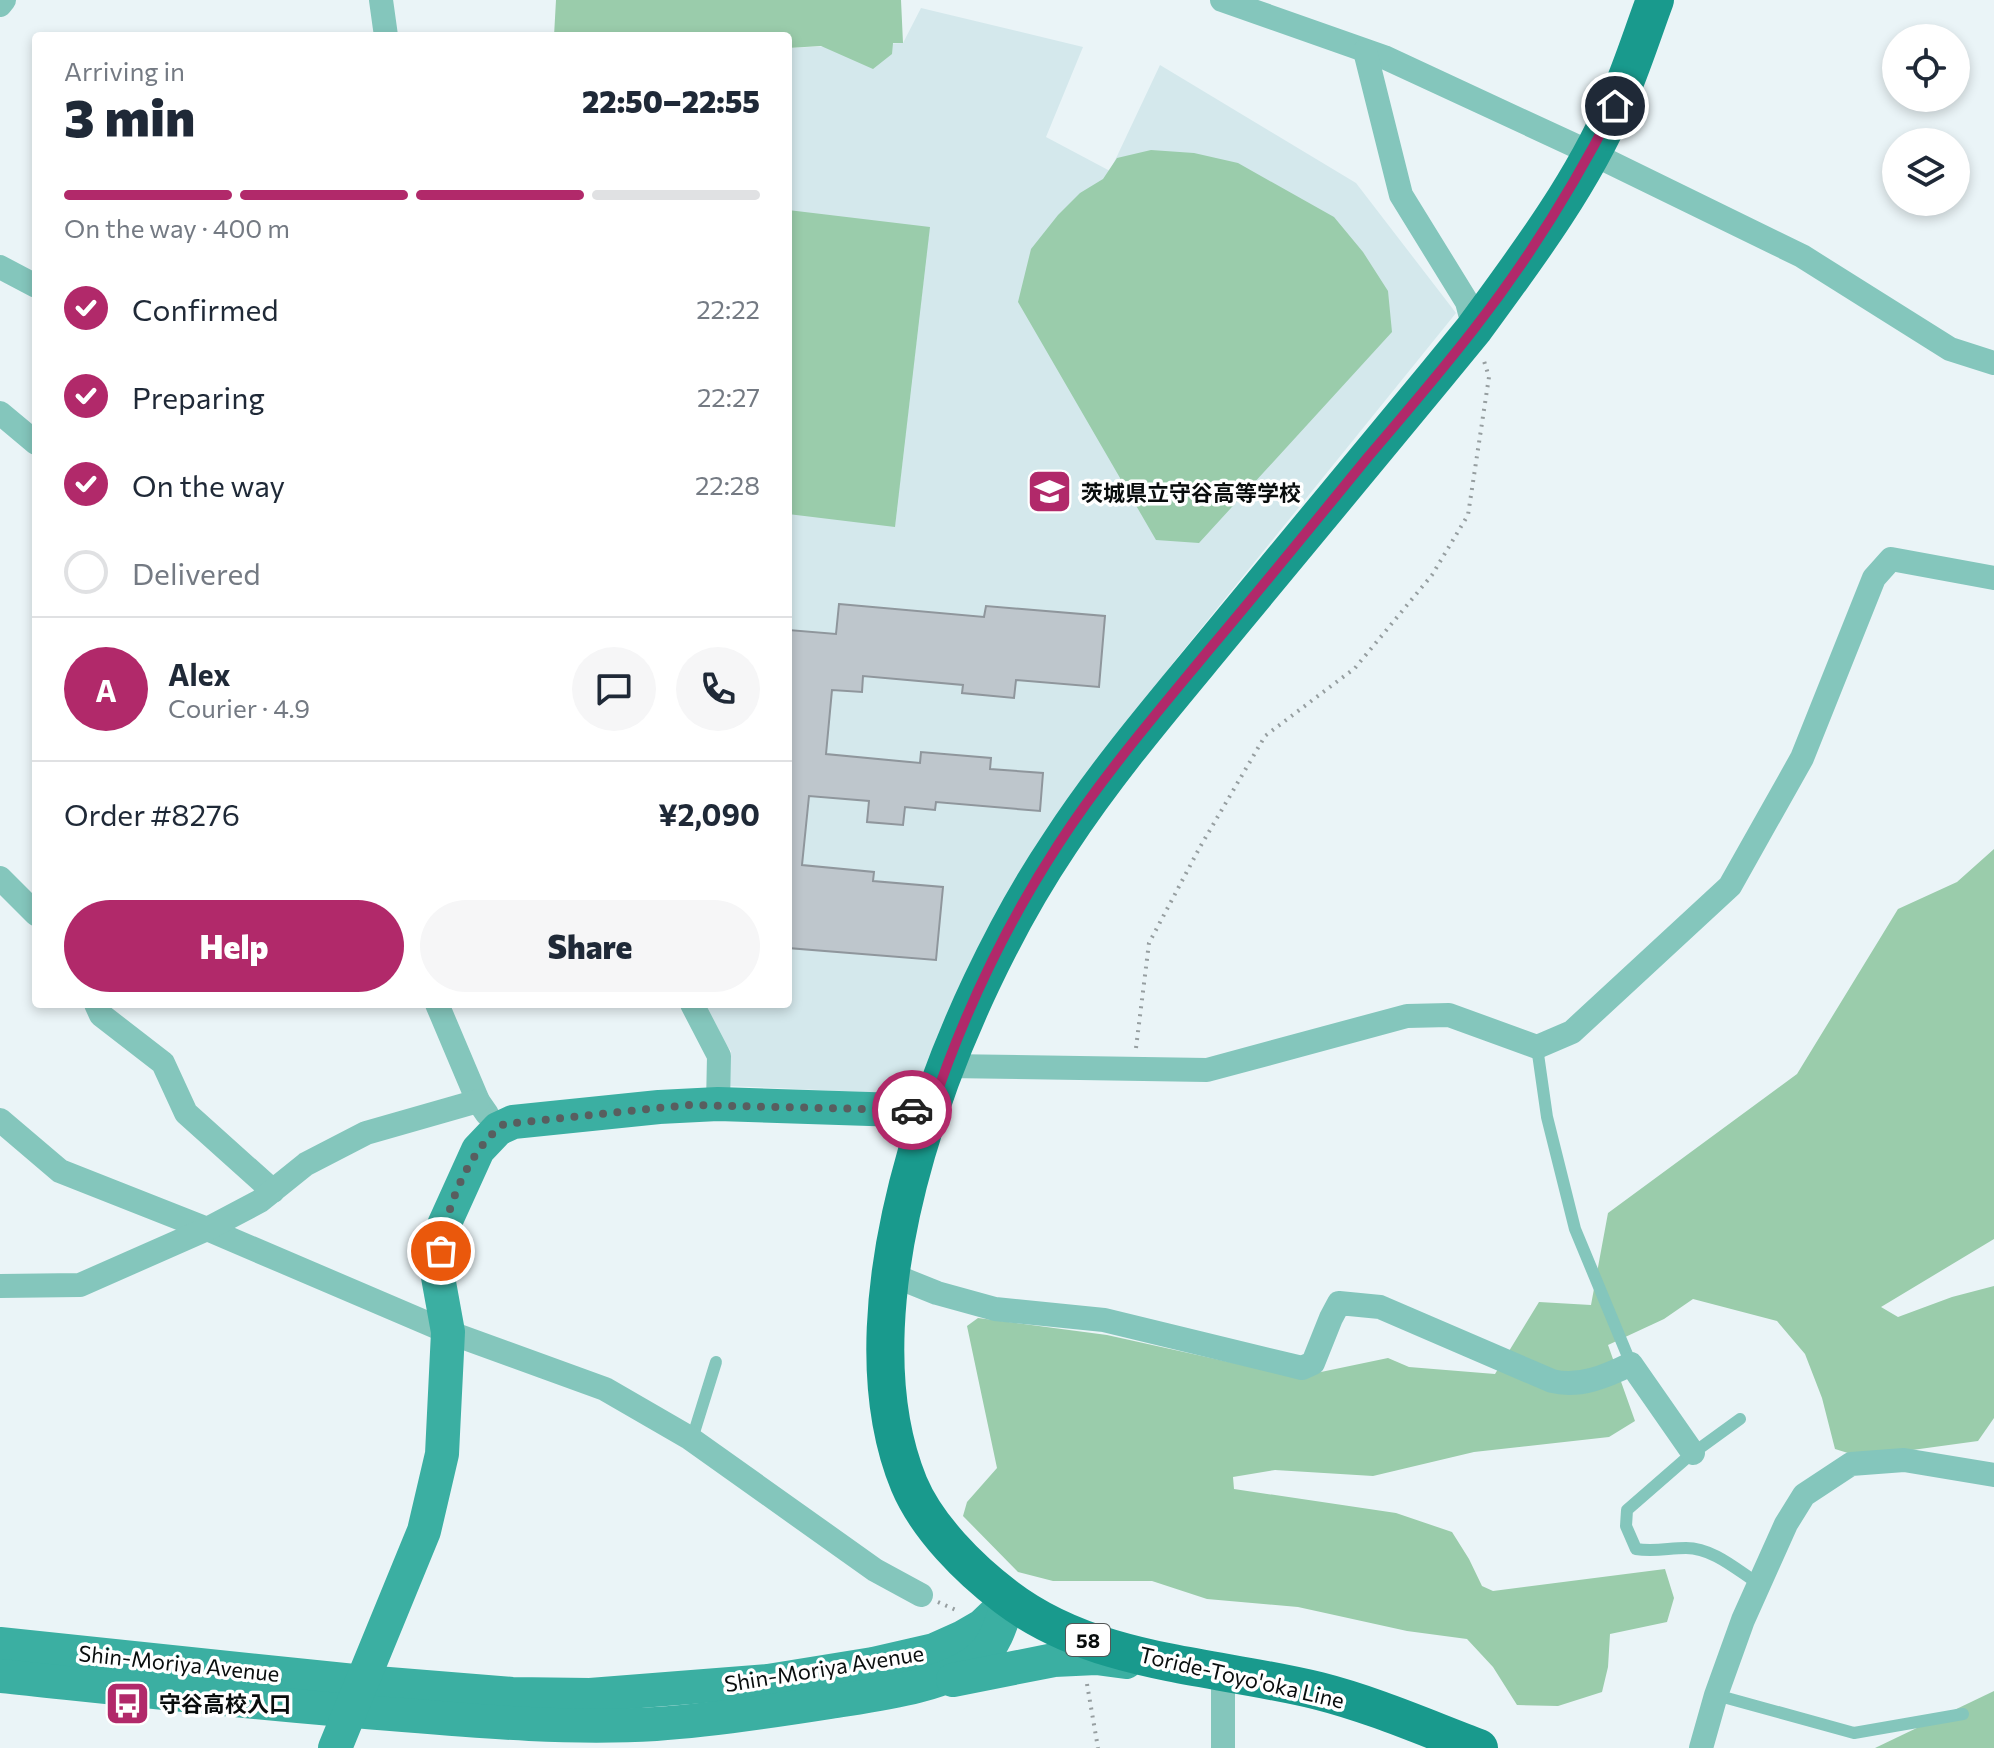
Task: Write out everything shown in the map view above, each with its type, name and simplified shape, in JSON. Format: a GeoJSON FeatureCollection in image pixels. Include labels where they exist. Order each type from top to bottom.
{"type":"FeatureCollection","features":[{"type":"Feature","properties":{"kind":"main road","name":"Toride-Toyo'oka Line"},"geometry":{"type":"LineString","coordinates":[[1479,1748],[1318,1691],[1175,1664],[1061,1630],[1009,1600],[975,1571],[944,1538],[910,1488],[895,1444],[886,1401],[884,1362],[890,1274],[906,1189],[946,1066],[996,951],[1057,846],[1180,686],[1474,329],[1542,233],[1591,153],[1615,106],[1655,0]]}},
{"type":"Feature","properties":{"kind":"street"},"geometry":{"type":"LineString","coordinates":[[381,0],[385,32]]}},
{"type":"Feature","properties":{"kind":"street"},"geometry":{"type":"LineString","coordinates":[[1222,0],[1365,51],[1591,153],[1802,256],[1950,349],[1994,363]]}},
{"type":"Feature","properties":{"kind":"street"},"geometry":{"type":"LineString","coordinates":[[1365,51],[1401,195],[1467,302],[1474,329]]}},
{"type":"Feature","properties":{"kind":"street"},"geometry":{"type":"LineString","coordinates":[[0,267],[32,284]]}},
{"type":"Feature","properties":{"kind":"street"},"geometry":{"type":"LineString","coordinates":[[0,413],[32,440]]}},
{"type":"Feature","properties":{"kind":"street"},"geometry":{"type":"LineString","coordinates":[[946,1066],[1207,1070],[1407,1016],[1449,1015],[1537,1047],[1572,1032],[1730,886],[1802,758],[1874,578],[1891,559],[1994,578]]}},
{"type":"Feature","properties":{"kind":"street"},"geometry":{"type":"LineString","coordinates":[[0,878],[32,910]]}},
{"type":"Feature","properties":{"kind":"street"},"geometry":{"type":"LineString","coordinates":[[98,1008],[101,1015],[163,1063],[186,1113],[273,1191]]}},
{"type":"Feature","properties":{"kind":"street"},"geometry":{"type":"LineString","coordinates":[[439,1008],[478,1101],[498,1129]]}},
{"type":"Feature","properties":{"kind":"street"},"geometry":{"type":"LineString","coordinates":[[694,1008],[719,1056],[718,1104]]}},
{"type":"Feature","properties":{"kind":"street"},"geometry":{"type":"LineString","coordinates":[[0,1286],[80,1285],[207,1229],[260,1201],[306,1164],[366,1133],[478,1101]]}},
{"type":"Feature","properties":{"kind":"street"},"geometry":{"type":"LineString","coordinates":[[335,1748],[424,1531],[442,1454],[448,1332],[438,1277],[444,1225],[478,1150],[498,1129],[513,1122],[659,1107],[718,1104],[931,1111]]}},
{"type":"Feature","properties":{"kind":"street"},"geometry":{"type":"LineString","coordinates":[[0,1120],[60,1171],[207,1229],[448,1332],[605,1389],[692,1439],[875,1570],[921,1595]]}},
{"type":"Feature","properties":{"kind":"street"},"geometry":{"type":"LineString","coordinates":[[890,1274],[937,1293],[995,1309],[1104,1320],[1302,1368],[1313,1363],[1339,1303],[1380,1307],[1566,1385],[1604,1377],[1631,1364],[1693,1453]]}},
{"type":"Feature","properties":{"kind":"street"},"geometry":{"type":"LineString","coordinates":[[1701,1748],[1716,1695],[1759,1584],[1786,1524],[1804,1495],[1851,1464],[1904,1460],[1994,1475]]}},
{"type":"Feature","properties":{"kind":"street","name":"Shin-Moriya Avenue"},"geometry":{"type":"LineString","coordinates":[[0,1644],[357,1697],[507,1723],[657,1724],[774,1710],[906,1689],[950,1675],[980,1658],[998,1635],[1009,1600]]}},
{"type":"Feature","properties":{"kind":"street","name":"Shin-Moriya Avenue"},"geometry":{"type":"LineString","coordinates":[[0,1676],[357,1697],[590,1695],[768,1681],[873,1664],[934,1650],[982,1626],[1009,1600]]}},
{"type":"Feature","properties":{"kind":"street"},"geometry":{"type":"LineString","coordinates":[[906,1689],[1054,1660],[1078,1658],[1175,1664]]}},
{"type":"Feature","properties":{"kind":"street"},"geometry":{"type":"LineString","coordinates":[[1223,1674],[1223,1748]]}},
{"type":"Feature","properties":{"kind":"lane"},"geometry":{"type":"LineString","coordinates":[[1537,1047],[1547,1117],[1575,1229],[1631,1364]]}},
{"type":"Feature","properties":{"kind":"lane"},"geometry":{"type":"LineString","coordinates":[[692,1439],[716,1362]]}},
{"type":"Feature","properties":{"kind":"lane"},"geometry":{"type":"LineString","coordinates":[[1740,1419],[1693,1453],[1627,1510],[1626,1526],[1636,1549],[1653,1552],[1688,1548],[1708,1552],[1759,1584]]}},
{"type":"Feature","properties":{"kind":"lane"},"geometry":{"type":"LineString","coordinates":[[1716,1695],[1854,1733],[1963,1714]]}},
{"type":"Feature","properties":{"kind":"path"},"geometry":{"type":"LineString","coordinates":[[1133,1070],[1149,943],[1200,847],[1265,736],[1355,668],[1432,575],[1468,515],[1489,377],[1474,329]]}},
{"type":"Feature","properties":{"kind":"path"},"geometry":{"type":"LineString","coordinates":[[1078,1658],[1091,1695],[1098,1748]]}},
{"type":"Feature","properties":{"kind":"shaded area","name":"茨城県立守谷高等学校"},"geometry":{"type":"Polygon","coordinates":[[[921,8],[1083,47],[1046,137],[1110,171],[1160,65],[1356,183],[1456,313],[1173,663],[1082,784],[983,944],[920,1080],[889,1093],[727,1086],[731,1051],[697,1008],[792,1008],[792,48],[903,43],[921,8]]]}},
{"type":"Feature","properties":{"kind":"green space"},"geometry":{"type":"Polygon","coordinates":[[[556,0],[901,0],[903,43],[893,43],[892,54],[873,69],[821,46],[792,48],[792,32],[554,32],[556,0]]]}},
{"type":"Feature","properties":{"kind":"green space"},"geometry":{"type":"Polygon","coordinates":[[[1151,150],[1194,153],[1238,163],[1334,217],[1363,252],[1388,291],[1392,332],[1199,543],[1156,540],[1018,302],[1031,249],[1058,215],[1080,193],[1103,179],[1117,158],[1151,150]]]}},
{"type":"Feature","properties":{"kind":"green space"},"geometry":{"type":"Polygon","coordinates":[[[792,210],[930,227],[895,527],[792,514],[792,210]]]}},
{"type":"Feature","properties":{"kind":"green space"},"geometry":{"type":"Polygon","coordinates":[[[1994,849],[1994,1239],[1881,1307],[1898,1317],[1952,1297],[1994,1286],[1994,1418],[1978,1441],[1861,1457],[1835,1449],[1822,1398],[1805,1354],[1777,1321],[1693,1299],[1664,1319],[1608,1345],[1635,1421],[1609,1437],[1474,1452],[1373,1476],[1275,1470],[1233,1477],[1234,1489],[1396,1513],[1452,1532],[1482,1586],[1493,1591],[1665,1569],[1674,1598],[1667,1622],[1610,1634],[1608,1667],[1602,1692],[1558,1706],[1517,1705],[1493,1667],[1467,1639],[1407,1631],[1298,1607],[1207,1599],[1152,1581],[1053,1581],[1018,1572],[963,1516],[967,1502],[997,1468],[967,1326],[978,1318],[1107,1335],[1297,1377],[1388,1358],[1409,1367],[1495,1374],[1539,1302],[1591,1305],[1608,1213],[1797,1074],[1898,909],[1957,882],[1994,849]]]}},
{"type":"Feature","properties":{"kind":"green space"},"geometry":{"type":"Polygon","coordinates":[[[1994,1691],[1994,1748],[1875,1748],[1994,1691]]]}},
{"type":"Feature","properties":{"kind":"building"},"geometry":{"type":"Polygon","coordinates":[[[839,604],[984,617],[986,606],[1105,616],[1099,687],[1016,680],[1014,698],[962,693],[963,685],[863,676],[862,692],[832,690],[826,754],[920,763],[921,752],[991,758],[990,769],[1043,773],[1040,811],[936,802],[935,810],[905,807],[903,825],[867,822],[869,801],[809,796],[802,865],[874,872],[873,881],[943,887],[936,960],[792,948],[792,630],[836,634],[839,604]]]}},
{"type":"Feature","properties":{"kind":"way so far"},"geometry":{"type":"LineString","coordinates":[[441,1251],[444,1225],[465,1174],[488,1137],[504,1124],[688,1105],[912,1110]]}},
{"type":"Feature","properties":{"kind":"place","name":"茨城県立守谷高等学校"},"geometry":{"type":"Point","coordinates":[1050,492]}},
{"type":"Feature","properties":{"kind":"place","name":"守谷高校入口"},"geometry":{"type":"Point","coordinates":[128,1703]}},
{"type":"Feature","properties":{"kind":"route"},"geometry":{"type":"LineString","coordinates":[[912,1110],[931,1111],[975,994],[996,951],[1057,846],[1180,686],[1474,329],[1542,233],[1591,153],[1615,106]]}}]}
